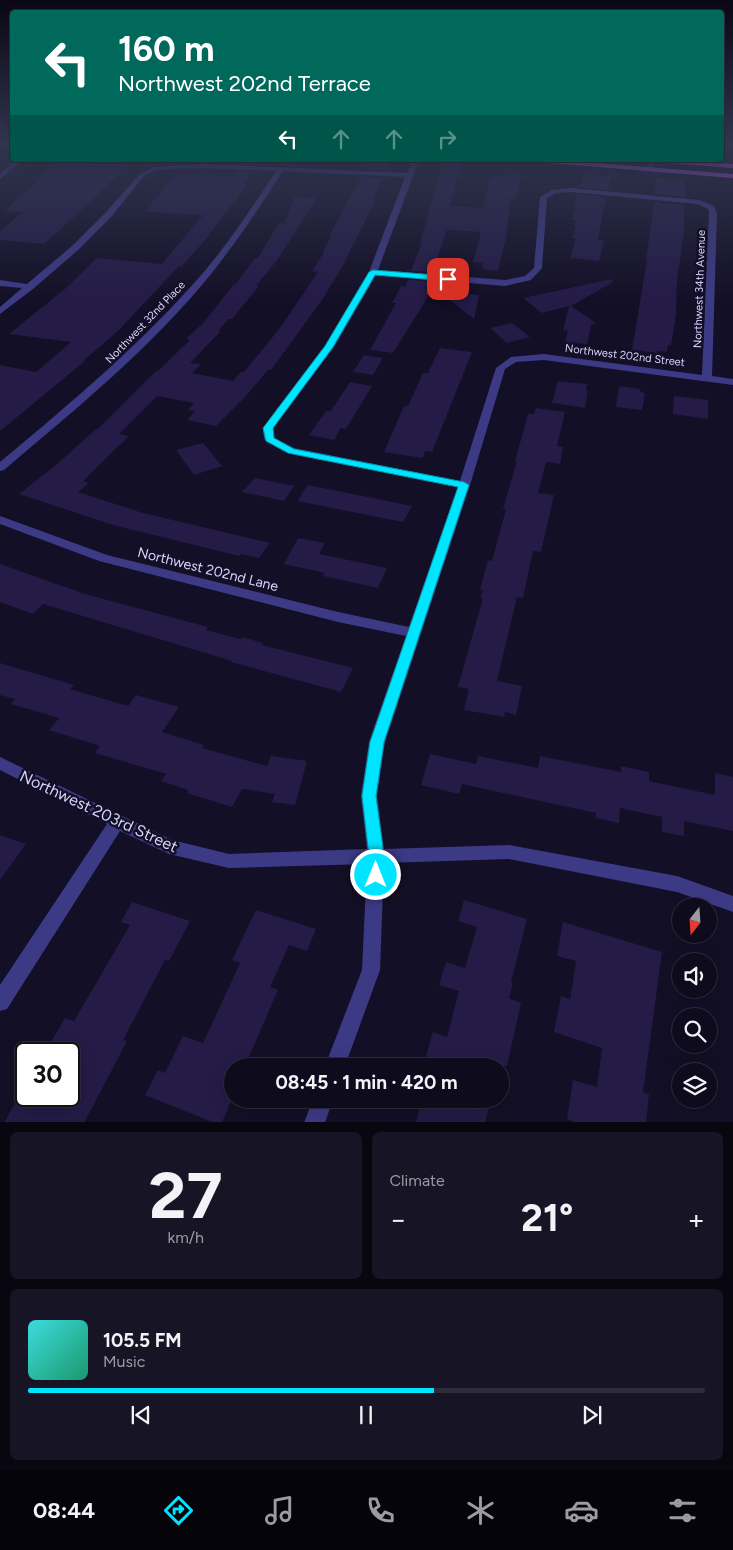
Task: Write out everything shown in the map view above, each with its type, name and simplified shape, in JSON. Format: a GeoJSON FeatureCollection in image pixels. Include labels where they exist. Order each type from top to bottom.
{"type":"FeatureCollection","features":[{"type":"Feature","properties":{"kind":"street"},"geometry":{"type":"LineString","coordinates":[[0,311],[30,287],[96,227],[124,195]]}},
{"type":"Feature","properties":{"kind":"street","name":"Northwest 32nd Place"},"geometry":{"type":"LineString","coordinates":[[0,468],[91,392],[187,297],[232,242],[263,195]]}},
{"type":"Feature","properties":{"kind":"street"},"geometry":{"type":"LineString","coordinates":[[338,1058],[371,970],[376,856],[369,796],[377,742],[464,485],[291,451],[269,439],[268,428],[329,347],[373,272],[401,195]]}},
{"type":"Feature","properties":{"kind":"street","name":"Northwest 34th Avenue"},"geometry":{"type":"LineString","coordinates":[[373,272],[505,283],[523,281],[534,276],[538,268],[544,197],[547,195]]}},
{"type":"Feature","properties":{"kind":"street","name":"Northwest 34th Avenue"},"geometry":{"type":"LineString","coordinates":[[641,195],[688,199],[705,204],[711,208],[713,213],[707,378]]}},
{"type":"Feature","properties":{"kind":"street"},"geometry":{"type":"LineString","coordinates":[[0,283],[30,287]]}},
{"type":"Feature","properties":{"kind":"street","name":"Northwest 202nd Street"},"geometry":{"type":"LineString","coordinates":[[464,485],[501,368],[514,359],[544,357],[733,382]]}},
{"type":"Feature","properties":{"kind":"street","name":"Northwest 202nd Lane"},"geometry":{"type":"LineString","coordinates":[[0,520],[103,558],[338,617],[413,633]]}},
{"type":"Feature","properties":{"kind":"street","name":"Northwest 203rd Street"},"geometry":{"type":"LineString","coordinates":[[0,763],[169,848],[229,861],[310,860],[509,852],[677,884],[733,904]]}},
{"type":"Feature","properties":{"kind":"street"},"geometry":{"type":"LineString","coordinates":[[0,1002],[116,822]]}},
{"type":"Feature","properties":{"kind":"street"},"geometry":{"type":"LineString","coordinates":[[314,1122],[319,1108]]}},
{"type":"Feature","properties":{"kind":"building"},"geometry":{"type":"Polygon","coordinates":[[[22,195],[97,195],[44,244],[0,240],[0,231],[23,212],[5,211],[22,195]]]}},
{"type":"Feature","properties":{"kind":"building"},"geometry":{"type":"Polygon","coordinates":[[[158,195],[239,195],[206,239],[118,331],[83,361],[85,361],[0,431],[0,365],[36,372],[71,342],[9,334],[66,288],[97,258],[162,264],[203,215],[144,212],[158,195]]]}},
{"type":"Feature","properties":{"kind":"building"},"geometry":{"type":"Polygon","coordinates":[[[351,195],[375,195],[373,199],[376,199],[343,265],[322,300],[271,370],[268,370],[245,397],[216,426],[187,420],[195,411],[188,410],[194,403],[157,396],[119,434],[129,436],[83,481],[89,483],[78,492],[143,513],[270,543],[259,558],[241,554],[239,556],[113,525],[19,494],[98,429],[190,340],[186,339],[204,322],[255,258],[258,258],[279,223],[284,223],[295,197],[317,198],[278,259],[256,286],[259,286],[232,319],[229,319],[219,330],[220,332],[190,363],[201,364],[192,373],[233,381],[241,372],[244,372],[280,328],[318,272],[312,271],[325,251],[323,251],[332,234],[330,234],[351,195]]]}},
{"type":"Feature","properties":{"kind":"building"},"geometry":{"type":"Polygon","coordinates":[[[434,195],[453,195],[450,206],[483,208],[486,195],[517,195],[516,199],[511,199],[506,238],[498,271],[482,269],[483,263],[473,262],[481,232],[447,230],[432,272],[411,271],[422,243],[420,242],[434,195]]]}},
{"type":"Feature","properties":{"kind":"building"},"geometry":{"type":"Polygon","coordinates":[[[577,195],[606,197],[598,240],[604,241],[599,261],[570,258],[576,239],[572,238],[576,226],[574,225],[576,220],[572,220],[576,207],[573,207],[577,195]]]}},
{"type":"Feature","properties":{"kind":"building"},"geometry":{"type":"Polygon","coordinates":[[[654,202],[684,205],[684,231],[677,280],[676,315],[671,345],[668,345],[667,352],[657,351],[657,353],[632,350],[647,260],[654,202]]]}},
{"type":"Feature","properties":{"kind":"building"},"geometry":{"type":"Polygon","coordinates":[[[612,279],[613,282],[571,306],[596,323],[591,325],[587,344],[565,342],[568,330],[563,331],[569,306],[542,313],[523,298],[612,279]]]}},
{"type":"Feature","properties":{"kind":"building"},"geometry":{"type":"Polygon","coordinates":[[[408,280],[429,281],[426,289],[430,289],[426,300],[393,353],[370,350],[396,303],[392,303],[401,286],[405,287],[408,280]]]}},
{"type":"Feature","properties":{"kind":"building"},"geometry":{"type":"Polygon","coordinates":[[[440,292],[479,295],[474,319],[440,292]]]}},
{"type":"Feature","properties":{"kind":"building"},"geometry":{"type":"Polygon","coordinates":[[[512,323],[530,337],[507,343],[490,328],[512,323]]]}},
{"type":"Feature","properties":{"kind":"building"},"geometry":{"type":"Polygon","coordinates":[[[440,348],[472,352],[432,452],[425,451],[423,458],[384,452],[404,406],[408,406],[423,373],[428,373],[440,348]]]}},
{"type":"Feature","properties":{"kind":"building"},"geometry":{"type":"Polygon","coordinates":[[[364,355],[383,358],[373,375],[353,372],[364,355]]]}},
{"type":"Feature","properties":{"kind":"building"},"geometry":{"type":"Polygon","coordinates":[[[558,381],[587,384],[585,408],[552,403],[558,381]]]}},
{"type":"Feature","properties":{"kind":"building"},"geometry":{"type":"Polygon","coordinates":[[[350,382],[372,386],[346,429],[341,428],[334,440],[309,435],[326,411],[331,411],[350,382]]]}},
{"type":"Feature","properties":{"kind":"building"},"geometry":{"type":"Polygon","coordinates":[[[619,386],[641,389],[640,392],[645,393],[642,410],[616,407],[619,386]]]}},
{"type":"Feature","properties":{"kind":"building"},"geometry":{"type":"Polygon","coordinates":[[[674,396],[708,400],[708,419],[673,414],[674,396]]]}},
{"type":"Feature","properties":{"kind":"building"},"geometry":{"type":"Polygon","coordinates":[[[536,408],[565,412],[557,446],[563,447],[560,464],[546,462],[538,493],[554,495],[541,552],[533,551],[523,598],[517,597],[497,681],[522,686],[516,715],[505,712],[504,717],[464,710],[469,689],[458,687],[483,598],[480,598],[483,590],[480,590],[488,560],[492,561],[506,509],[503,509],[528,414],[534,414],[536,408]]]}},
{"type":"Feature","properties":{"kind":"building"},"geometry":{"type":"Polygon","coordinates":[[[203,443],[222,466],[194,475],[176,450],[203,443]]]}},
{"type":"Feature","properties":{"kind":"building"},"geometry":{"type":"Polygon","coordinates":[[[255,478],[294,486],[284,501],[242,492],[255,478]]]}},
{"type":"Feature","properties":{"kind":"building"},"geometry":{"type":"Polygon","coordinates":[[[308,485],[412,506],[403,522],[297,501],[308,485]]]}},
{"type":"Feature","properties":{"kind":"building"},"geometry":{"type":"Polygon","coordinates":[[[298,538],[325,543],[319,554],[387,568],[378,588],[323,576],[325,573],[284,564],[298,538]]]}},
{"type":"Feature","properties":{"kind":"building"},"geometry":{"type":"Polygon","coordinates":[[[0,564],[85,594],[208,627],[206,630],[240,639],[242,637],[263,643],[262,645],[353,668],[341,692],[231,662],[43,604],[33,614],[0,602],[0,564]]]}},
{"type":"Feature","properties":{"kind":"building"},"geometry":{"type":"Polygon","coordinates":[[[0,663],[74,685],[70,689],[128,706],[136,695],[179,707],[162,732],[204,745],[202,748],[267,766],[271,756],[307,761],[295,805],[272,802],[275,794],[242,789],[232,807],[187,793],[188,790],[161,781],[166,774],[95,753],[100,746],[49,730],[59,718],[11,704],[15,699],[0,695],[0,663]]]}},
{"type":"Feature","properties":{"kind":"building"},"geometry":{"type":"Polygon","coordinates":[[[430,754],[476,764],[478,756],[538,768],[540,756],[621,772],[621,766],[649,772],[649,781],[715,795],[715,773],[733,777],[733,831],[684,821],[684,836],[662,832],[662,817],[620,808],[619,823],[596,818],[596,813],[462,784],[459,794],[421,785],[430,754]]]}},
{"type":"Feature","properties":{"kind":"building"},"geometry":{"type":"Polygon","coordinates":[[[0,835],[26,844],[0,880],[0,835]]]}},
{"type":"Feature","properties":{"kind":"building"},"geometry":{"type":"Polygon","coordinates":[[[464,900],[527,919],[511,982],[513,983],[509,998],[521,1003],[509,1058],[425,1058],[433,1032],[447,1037],[459,991],[439,985],[446,962],[465,968],[477,927],[458,921],[464,900]]]}},
{"type":"Feature","properties":{"kind":"building"},"geometry":{"type":"Polygon","coordinates":[[[132,902],[190,921],[169,961],[165,960],[123,1040],[127,1041],[85,1122],[5,1122],[15,1103],[15,1107],[80,1107],[80,1042],[51,1042],[65,1018],[74,1021],[130,925],[121,922],[132,902]]]}},
{"type":"Feature","properties":{"kind":"building"},"geometry":{"type":"Polygon","coordinates":[[[256,910],[316,929],[307,951],[289,945],[270,987],[278,990],[248,1058],[224,1058],[224,1108],[228,1108],[222,1122],[212,1122],[145,1095],[158,1070],[165,1073],[183,1036],[203,1043],[240,963],[232,960],[256,910]]]}},
{"type":"Feature","properties":{"kind":"building"},"geometry":{"type":"Polygon","coordinates":[[[563,922],[662,952],[643,1092],[649,1094],[646,1122],[574,1122],[567,1119],[573,1080],[597,1087],[602,1048],[554,1032],[561,996],[570,999],[576,961],[557,956],[563,922]]]}},
{"type":"Feature","properties":{"kind":"building"},"geometry":{"type":"Polygon","coordinates":[[[420,1108],[489,1108],[485,1122],[416,1122],[420,1108]]]}},
{"type":"Feature","properties":{"kind":"route"},"geometry":{"type":"LineString","coordinates":[[376,875],[376,856],[369,796],[377,742],[464,485],[424,479],[291,451],[269,439],[268,428],[329,347],[373,272],[448,279]]}}]}
